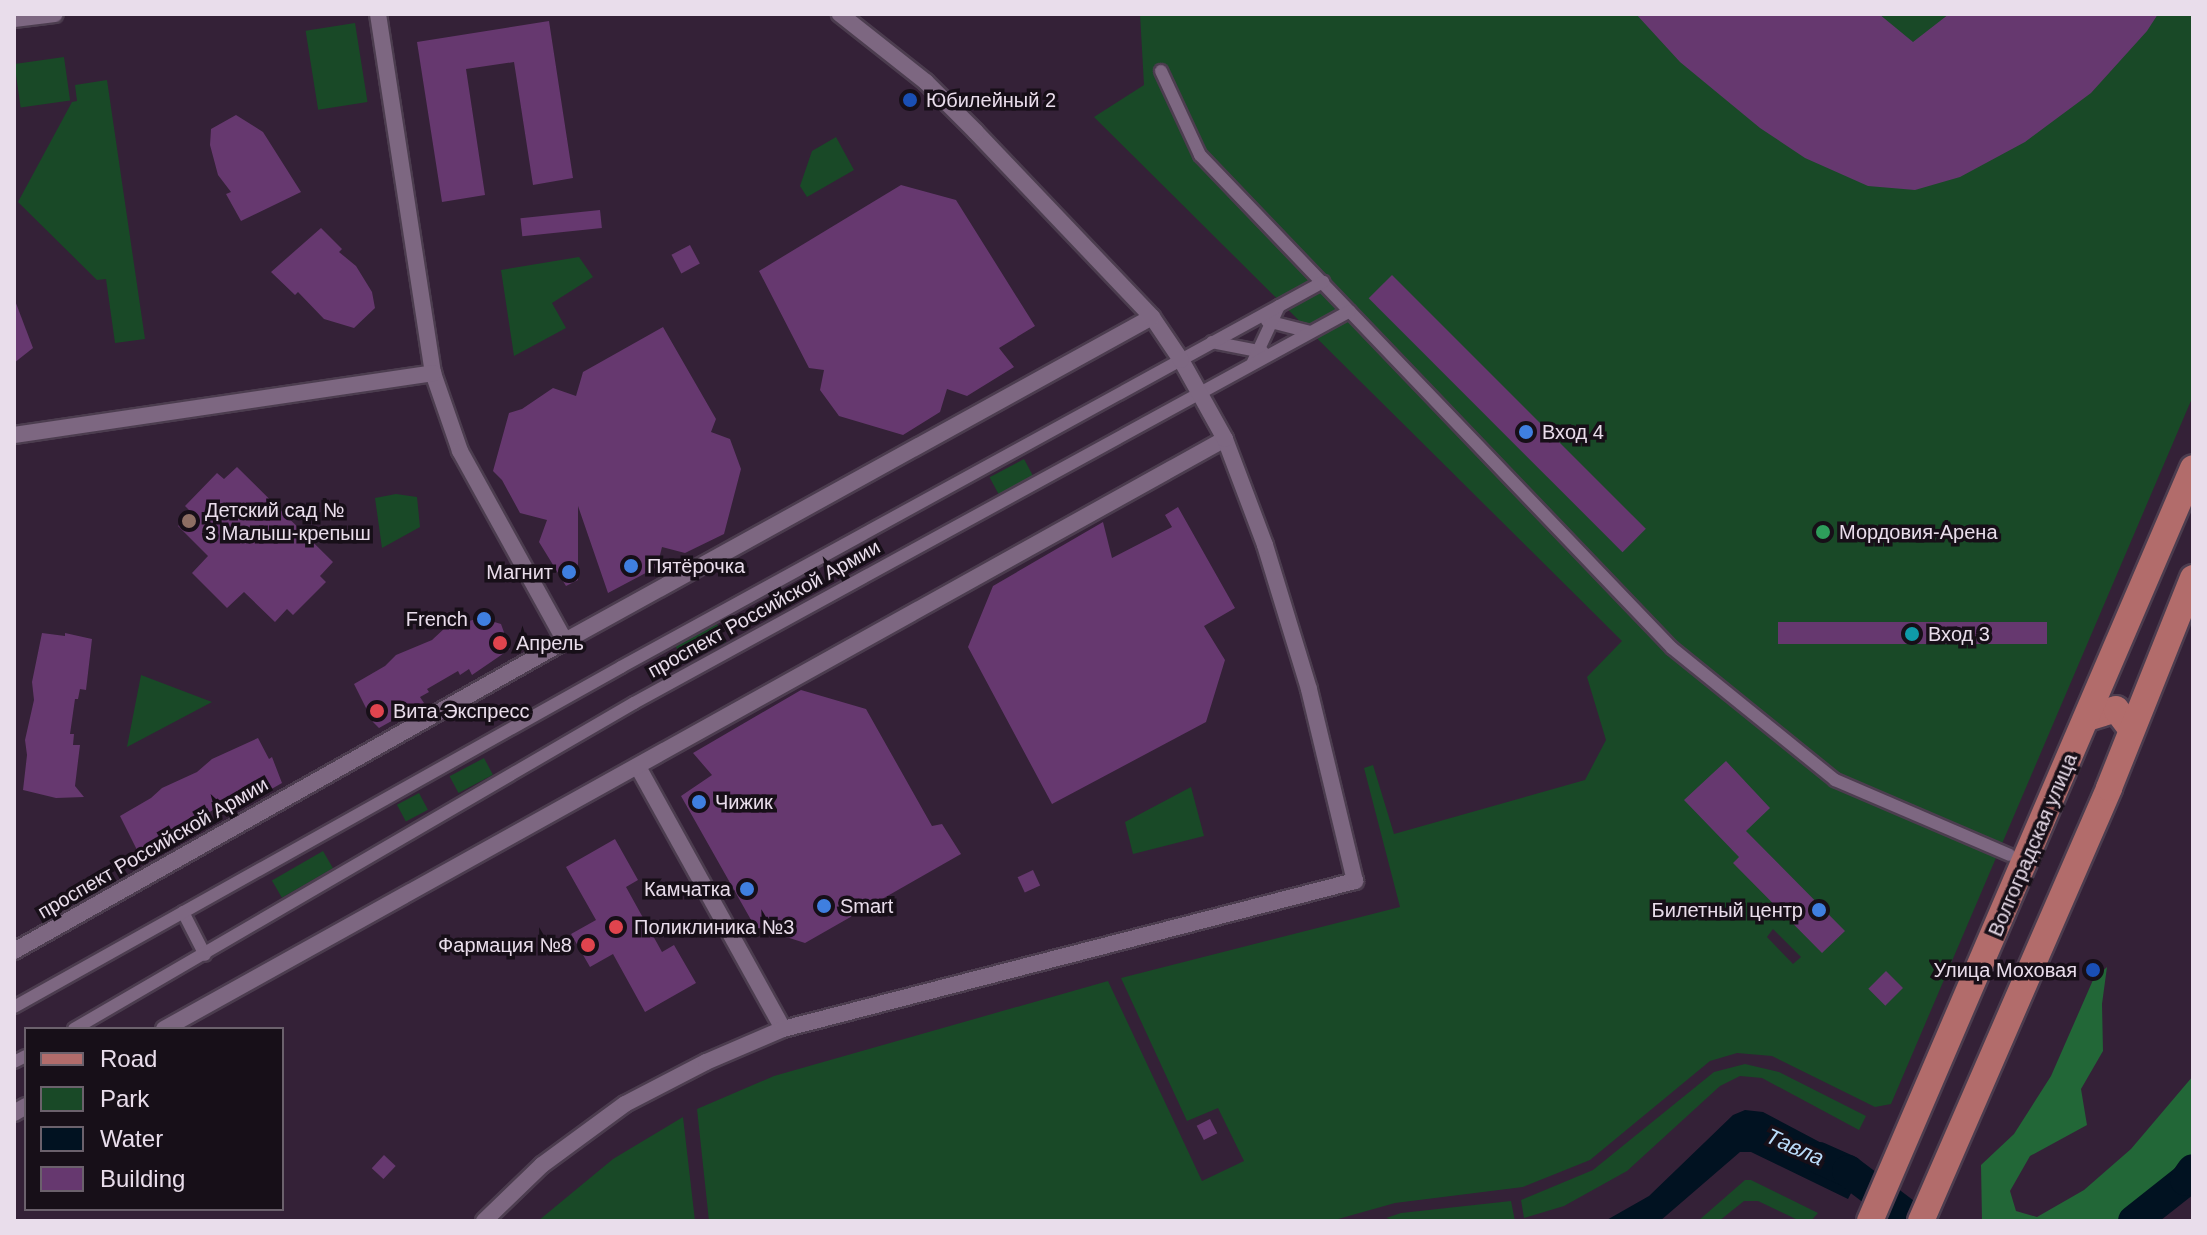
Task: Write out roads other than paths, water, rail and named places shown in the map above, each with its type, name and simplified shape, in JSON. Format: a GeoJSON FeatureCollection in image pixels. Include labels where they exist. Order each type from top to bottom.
{"type":"FeatureCollection","features":[{"type":"Feature","properties":{"kind":"main road","name":"Волгоградская улица"},"geometry":{"type":"LineString","coordinates":[[1870,1221],[2193,468]]}},
{"type":"Feature","properties":{"kind":"main road"},"geometry":{"type":"LineString","coordinates":[[1921,1221],[2132,730],[2193,580]]}},
{"type":"Feature","properties":{"kind":"main road"},"geometry":{"type":"LineString","coordinates":[[2131,612],[2143,639],[2167,641]]}},
{"type":"Feature","properties":{"kind":"main road"},"geometry":{"type":"LineString","coordinates":[[2087,718],[2116,709],[2132,730]]}},
{"type":"Feature","properties":{"kind":"street"},"geometry":{"type":"LineString","coordinates":[[14,19],[55,14]]}},
{"type":"Feature","properties":{"kind":"street"},"geometry":{"type":"LineString","coordinates":[[378,14],[433,373],[460,451],[565,641]]}},
{"type":"Feature","properties":{"kind":"street"},"geometry":{"type":"LineString","coordinates":[[484,1221],[542,1165],[625,1104],[706,1062],[783,1029],[1355,881],[1309,689],[1265,545],[1225,439],[1181,360],[1152,317],[926,82],[840,14]]}},
{"type":"Feature","properties":{"kind":"street"},"geometry":{"type":"LineString","coordinates":[[1161,71],[1200,155],[1684,658],[1835,780],[2010,855]]}},
{"type":"Feature","properties":{"kind":"street","name":"проспект Российской Армии"},"geometry":{"type":"LineString","coordinates":[[14,1007],[1323,282]]}},
{"type":"Feature","properties":{"kind":"street"},"geometry":{"type":"LineString","coordinates":[[1212,342],[1260,356],[1279,306]]}},
{"type":"Feature","properties":{"kind":"street","name":"проспект Российской Армии"},"geometry":{"type":"LineString","coordinates":[[78,1027],[634,703],[1260,356],[1350,311]]}},
{"type":"Feature","properties":{"kind":"street","name":"проспект Российской Армии"},"geometry":{"type":"LineString","coordinates":[[14,951],[565,641],[1152,317]]}},
{"type":"Feature","properties":{"kind":"street"},"geometry":{"type":"LineString","coordinates":[[1257,318],[1310,332]]}},
{"type":"Feature","properties":{"kind":"street"},"geometry":{"type":"LineString","coordinates":[[14,435],[433,373]]}},
{"type":"Feature","properties":{"kind":"street"},"geometry":{"type":"LineString","coordinates":[[168,1027],[1225,439]]}},
{"type":"Feature","properties":{"kind":"street"},"geometry":{"type":"LineString","coordinates":[[638,767],[783,1029]]}},
{"type":"Feature","properties":{"kind":"street"},"geometry":{"type":"LineString","coordinates":[[183,912],[205,955]]}},
{"type":"Feature","properties":{"kind":"water"},"geometry":{"type":"Polygon","coordinates":[[[1745,1110],[1763,1112],[1865,1166],[1848,1199],[1751,1152],[1740,1152],[1660,1221],[1605,1221],[1649,1196],[1733,1115],[1745,1110]]]}},
{"type":"Feature","properties":{"kind":"waterway","name":"Тавла"},"geometry":{"type":"LineString","coordinates":[[1819,1158],[1848,1171],[1914,1221]]}},
{"type":"Feature","properties":{"kind":"waterway","name":"Тавла"},"geometry":{"type":"LineString","coordinates":[[2134,1221],[2186,1180],[2193,1170]]}},
{"type":"Feature","properties":{"kind":"place","name":"Юбилейный 2"},"geometry":{"type":"Point","coordinates":[910,100]}},
{"type":"Feature","properties":{"kind":"place","name":"Вход 4"},"geometry":{"type":"Point","coordinates":[1526,432]}},
{"type":"Feature","properties":{"kind":"place","name":"Детский сад № 3 Малыш-крепыш"},"geometry":{"type":"Point","coordinates":[189,521]}},
{"type":"Feature","properties":{"kind":"place","name":"Мордовия-Арена"},"geometry":{"type":"Point","coordinates":[1823,532]}},
{"type":"Feature","properties":{"kind":"place","name":"Пятёрочка"},"geometry":{"type":"Point","coordinates":[631,566]}},
{"type":"Feature","properties":{"kind":"place","name":"Магнит"},"geometry":{"type":"Point","coordinates":[569,572]}},
{"type":"Feature","properties":{"kind":"place","name":"French"},"geometry":{"type":"Point","coordinates":[484,619]}},
{"type":"Feature","properties":{"kind":"place","name":"Вход 3"},"geometry":{"type":"Point","coordinates":[1912,634]}},
{"type":"Feature","properties":{"kind":"place","name":"Апрель"},"geometry":{"type":"Point","coordinates":[500,643]}},
{"type":"Feature","properties":{"kind":"place","name":"Вита Экспресс"},"geometry":{"type":"Point","coordinates":[377,711]}},
{"type":"Feature","properties":{"kind":"place","name":"Чижик"},"geometry":{"type":"Point","coordinates":[699,802]}},
{"type":"Feature","properties":{"kind":"place","name":"Камчатка"},"geometry":{"type":"Point","coordinates":[747,889]}},
{"type":"Feature","properties":{"kind":"place","name":"Smart"},"geometry":{"type":"Point","coordinates":[824,906]}},
{"type":"Feature","properties":{"kind":"place","name":"Билетный центр"},"geometry":{"type":"Point","coordinates":[1819,910]}},
{"type":"Feature","properties":{"kind":"place","name":"Поликлиника №3"},"geometry":{"type":"Point","coordinates":[616,927]}},
{"type":"Feature","properties":{"kind":"place","name":"Фармация №8"},"geometry":{"type":"Point","coordinates":[588,945]}},
{"type":"Feature","properties":{"kind":"place","name":"Улица Моховая"},"geometry":{"type":"Point","coordinates":[2093,970]}}]}
